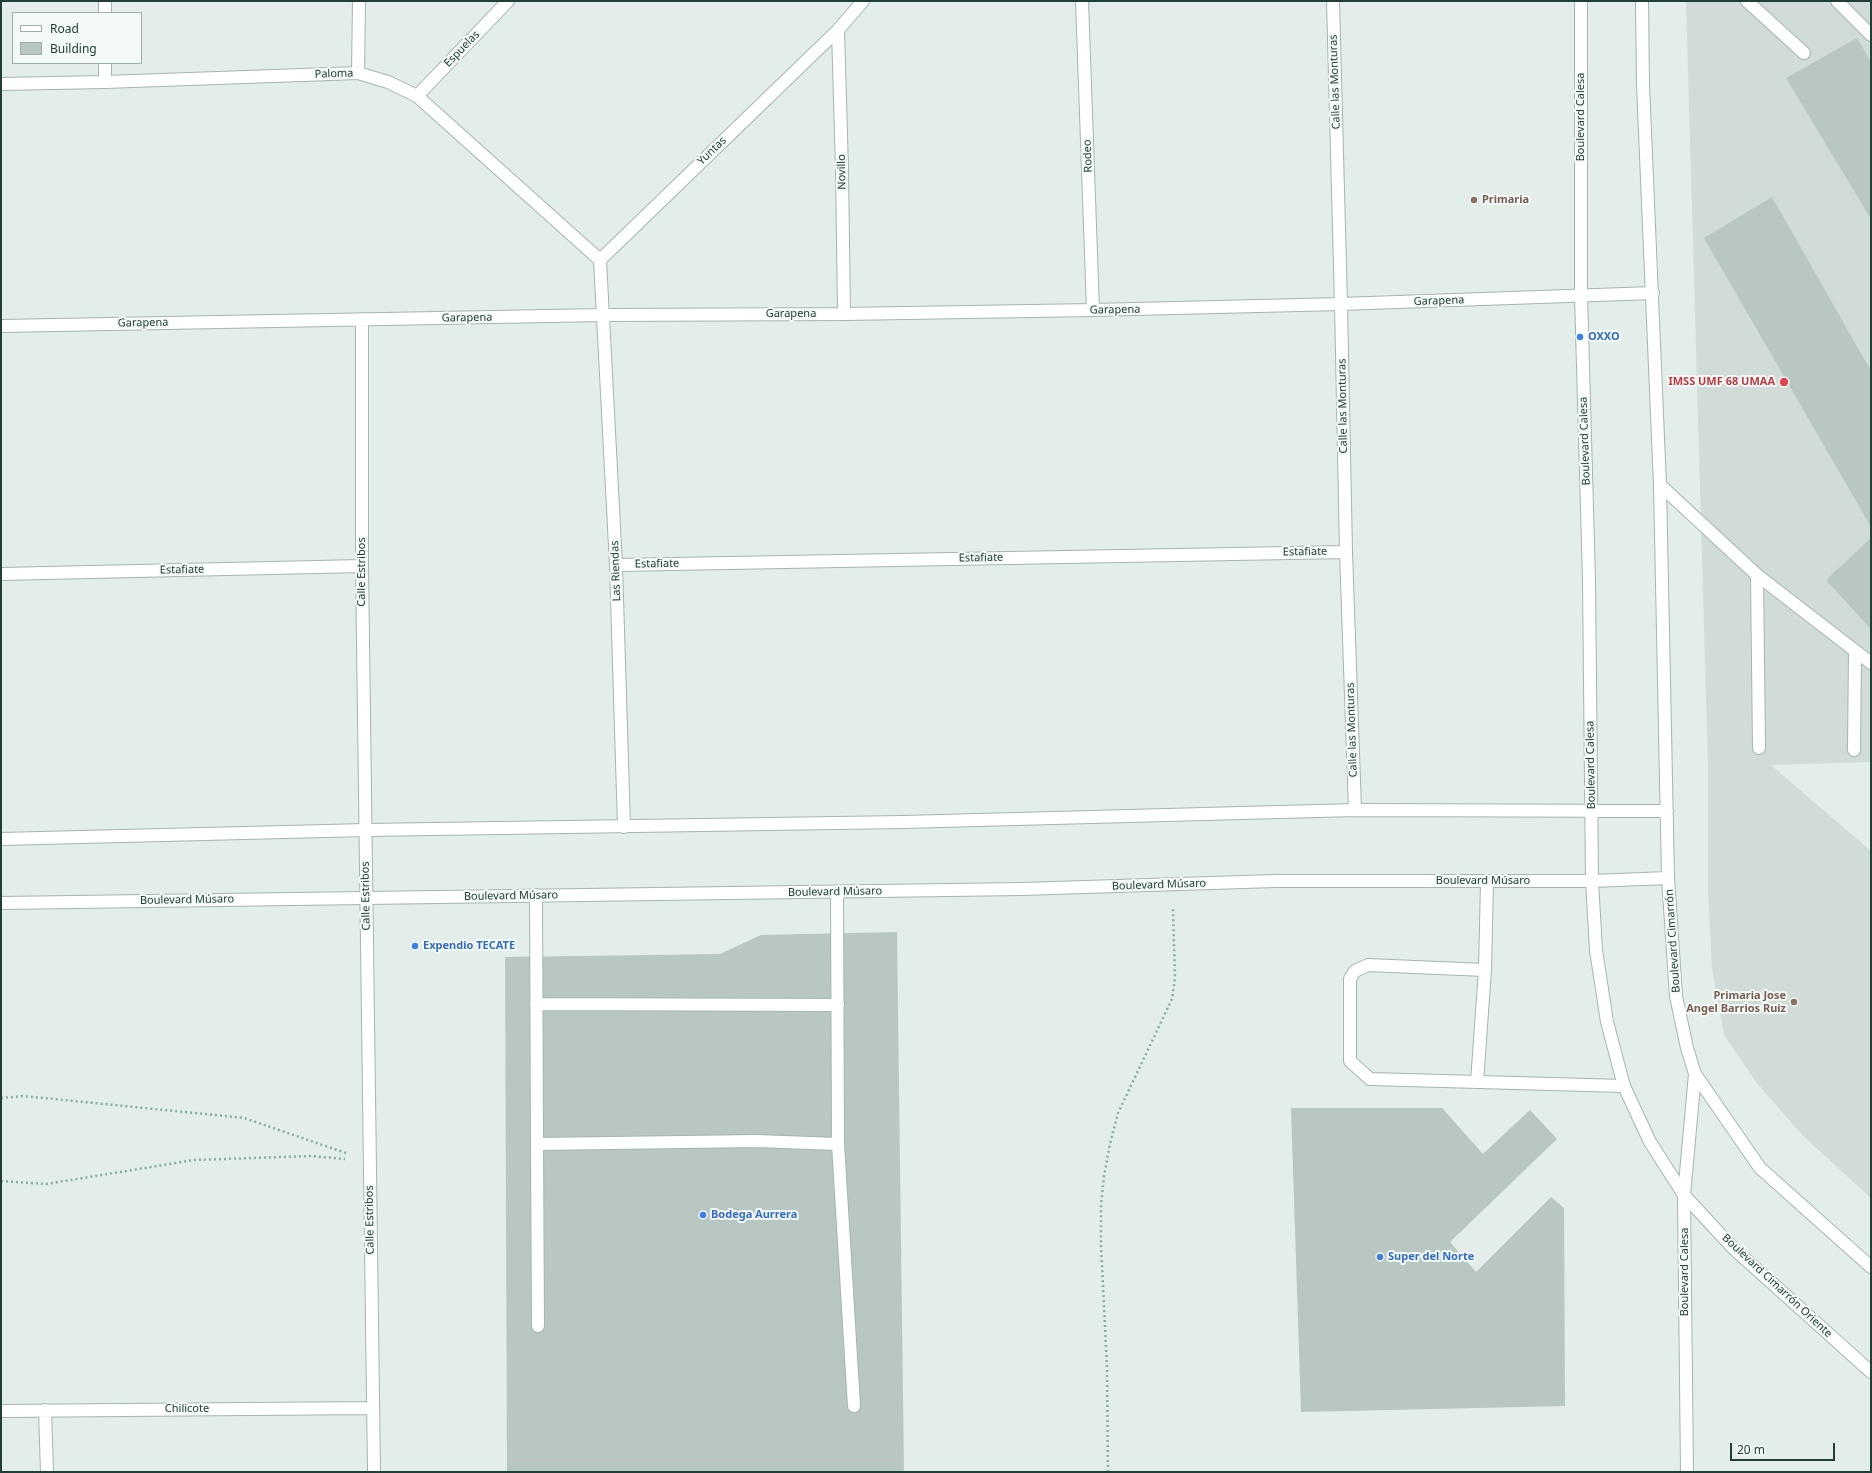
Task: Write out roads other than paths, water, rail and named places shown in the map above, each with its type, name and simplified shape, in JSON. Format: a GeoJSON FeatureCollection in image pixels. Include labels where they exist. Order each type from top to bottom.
{"type":"FeatureCollection","features":[{"type":"Feature","properties":{"kind":"street"},"geometry":{"type":"LineString","coordinates":[[105,1],[105,12]]}},
{"type":"Feature","properties":{"kind":"street"},"geometry":{"type":"LineString","coordinates":[[358,73],[359,1]]}},
{"type":"Feature","properties":{"kind":"street","name":"Espuelas"},"geometry":{"type":"LineString","coordinates":[[417,96],[508,1]]}},
{"type":"Feature","properties":{"kind":"street","name":"Yuntas"},"geometry":{"type":"LineString","coordinates":[[600,260],[838,30],[863,1]]}},
{"type":"Feature","properties":{"kind":"street","name":"Rodeo"},"geometry":{"type":"LineString","coordinates":[[1082,1],[1093,310]]}},
{"type":"Feature","properties":{"kind":"street","name":"Calle las Monturas"},"geometry":{"type":"LineString","coordinates":[[1332,1],[1341,304],[1346,552],[1355,810]]}},
{"type":"Feature","properties":{"kind":"street","name":"Boulevard Calesa"},"geometry":{"type":"LineString","coordinates":[[1581,1],[1581,295],[1589,580],[1592,881]]}},
{"type":"Feature","properties":{"kind":"street"},"geometry":{"type":"LineString","coordinates":[[1642,1],[1643,85],[1660,485],[1668,878]]}},
{"type":"Feature","properties":{"kind":"street"},"geometry":{"type":"LineString","coordinates":[[1747,1],[1804,53]]}},
{"type":"Feature","properties":{"kind":"street"},"geometry":{"type":"LineString","coordinates":[[1837,1],[1871,35]]}},
{"type":"Feature","properties":{"kind":"street","name":"Novillo"},"geometry":{"type":"LineString","coordinates":[[838,30],[844,314]]}},
{"type":"Feature","properties":{"kind":"street"},"geometry":{"type":"LineString","coordinates":[[105,64],[105,82]]}},
{"type":"Feature","properties":{"kind":"street","name":"Paloma"},"geometry":{"type":"LineString","coordinates":[[1,84],[105,82],[358,73],[388,82],[417,96],[600,260]]}},
{"type":"Feature","properties":{"kind":"street"},"geometry":{"type":"LineString","coordinates":[[600,260],[603,315]]}},
{"type":"Feature","properties":{"kind":"street","name":"Garapena"},"geometry":{"type":"LineString","coordinates":[[1,326],[603,315],[844,314],[1093,310],[1341,304],[1653,293]]}},
{"type":"Feature","properties":{"kind":"street","name":"Las Riendas"},"geometry":{"type":"LineString","coordinates":[[603,315],[616,565],[624,827]]}},
{"type":"Feature","properties":{"kind":"street","name":"Calle Estribos"},"geometry":{"type":"LineString","coordinates":[[362,320],[362,566],[374,1472]]}},
{"type":"Feature","properties":{"kind":"street"},"geometry":{"type":"LineString","coordinates":[[1660,485],[1757,575],[1871,663]]}},
{"type":"Feature","properties":{"kind":"street","name":"Estafiate"},"geometry":{"type":"LineString","coordinates":[[616,565],[1346,552]]}},
{"type":"Feature","properties":{"kind":"street","name":"Estafiate"},"geometry":{"type":"LineString","coordinates":[[1,574],[362,566]]}},
{"type":"Feature","properties":{"kind":"street"},"geometry":{"type":"LineString","coordinates":[[1757,575],[1759,748]]}},
{"type":"Feature","properties":{"kind":"street"},"geometry":{"type":"LineString","coordinates":[[1854,750],[1855,651]]}},
{"type":"Feature","properties":{"kind":"street"},"geometry":{"type":"LineString","coordinates":[[1,839],[366,830],[624,827],[1355,810],[1667,811]]}},
{"type":"Feature","properties":{"kind":"street","name":"Boulevard Músaro"},"geometry":{"type":"LineString","coordinates":[[1,903],[1022,889],[1275,881],[1592,881],[1668,878]]}},
{"type":"Feature","properties":{"kind":"street","name":"Boulevard Cimarrón"},"geometry":{"type":"LineString","coordinates":[[1668,878],[1676,996],[1687,1048],[1696,1074]]}},
{"type":"Feature","properties":{"kind":"street"},"geometry":{"type":"LineString","coordinates":[[1477,1082],[1485,970],[1487,881]]}},
{"type":"Feature","properties":{"kind":"street","name":"Boulevard Cimarrón Oriente"},"geometry":{"type":"LineString","coordinates":[[1592,881],[1596,950],[1607,1022],[1624,1086],[1650,1142],[1684,1195],[1733,1248],[1871,1372]]}},
{"type":"Feature","properties":{"kind":"street"},"geometry":{"type":"LineString","coordinates":[[837,892],[838,1144],[854,1406]]}},
{"type":"Feature","properties":{"kind":"street"},"geometry":{"type":"LineString","coordinates":[[536,895],[538,1326]]}},
{"type":"Feature","properties":{"kind":"street"},"geometry":{"type":"LineString","coordinates":[[1485,970],[1368,966],[1355,971],[1350,979],[1350,1061],[1370,1079],[1624,1086]]}},
{"type":"Feature","properties":{"kind":"street"},"geometry":{"type":"LineString","coordinates":[[536,1004],[838,1005]]}},
{"type":"Feature","properties":{"kind":"street"},"geometry":{"type":"LineString","coordinates":[[1696,1074],[1760,1168],[1871,1267]]}},
{"type":"Feature","properties":{"kind":"street","name":"Boulevard Calesa"},"geometry":{"type":"LineString","coordinates":[[1687,1472],[1684,1195],[1696,1074]]}},
{"type":"Feature","properties":{"kind":"street"},"geometry":{"type":"LineString","coordinates":[[537,1144],[756,1142],[838,1144]]}},
{"type":"Feature","properties":{"kind":"street","name":"Chilicote"},"geometry":{"type":"LineString","coordinates":[[1,1411],[373,1408]]}},
{"type":"Feature","properties":{"kind":"street"},"geometry":{"type":"LineString","coordinates":[[45,1410],[47,1472]]}},
{"type":"Feature","properties":{"kind":"place","name":"Primaria"},"geometry":{"type":"Point","coordinates":[1474,200]}},
{"type":"Feature","properties":{"kind":"place","name":"OXXO"},"geometry":{"type":"Point","coordinates":[1580,337]}},
{"type":"Feature","properties":{"kind":"place","name":"IMSS UMF 68 UMAA"},"geometry":{"type":"Point","coordinates":[1784,382]}},
{"type":"Feature","properties":{"kind":"place","name":"Expendio TECATE"},"geometry":{"type":"Point","coordinates":[415,946]}},
{"type":"Feature","properties":{"kind":"place","name":"Primaria Jose Angel Barrios Ruiz"},"geometry":{"type":"Point","coordinates":[1794,1002]}},
{"type":"Feature","properties":{"kind":"place","name":"Bodega Aurrera"},"geometry":{"type":"Point","coordinates":[703,1215]}},
{"type":"Feature","properties":{"kind":"place","name":"Super del Norte"},"geometry":{"type":"Point","coordinates":[1380,1257]}}]}
